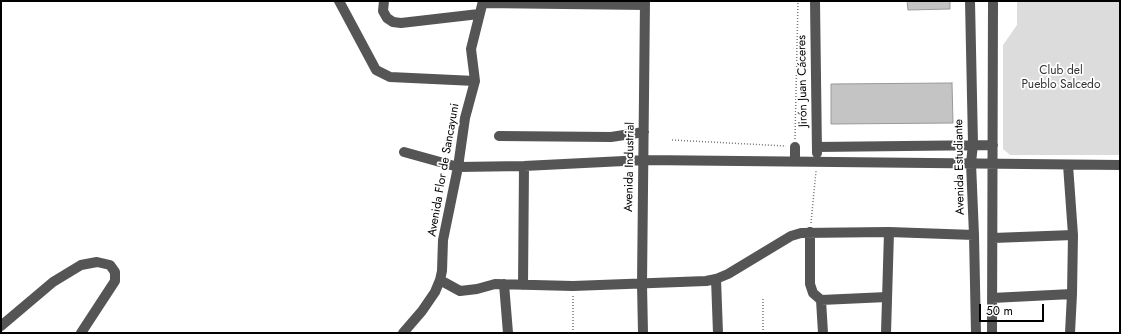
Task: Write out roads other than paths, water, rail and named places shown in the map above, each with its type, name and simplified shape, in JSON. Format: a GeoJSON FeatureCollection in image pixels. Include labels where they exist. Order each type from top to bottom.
{"type":"FeatureCollection","features":[{"type":"Feature","properties":{"kind":"street"},"geometry":{"type":"LineString","coordinates":[[339,1],[376,70],[390,77],[475,81]]}},
{"type":"Feature","properties":{"kind":"street"},"geometry":{"type":"LineString","coordinates":[[384,1],[384,11],[387,18],[393,22],[401,23],[479,14]]}},
{"type":"Feature","properties":{"kind":"street","name":"Jirón Juan Cáceres"},"geometry":{"type":"LineString","coordinates":[[815,1],[817,161]]}},
{"type":"Feature","properties":{"kind":"street","name":"Avenida Estudiante"},"geometry":{"type":"LineString","coordinates":[[970,1],[973,144],[971,163],[976,333]]}},
{"type":"Feature","properties":{"kind":"street"},"geometry":{"type":"LineString","coordinates":[[992,333],[993,1]]}},
{"type":"Feature","properties":{"kind":"street"},"geometry":{"type":"LineString","coordinates":[[483,2],[645,3]]}},
{"type":"Feature","properties":{"kind":"street","name":"Avenida Flor de Sancayuni"},"geometry":{"type":"LineString","coordinates":[[403,333],[422,311],[435,292],[440,280],[442,271],[443,240],[458,167],[464,118],[475,81],[471,49],[483,2]]}},
{"type":"Feature","properties":{"kind":"street","name":"Avenida Industrial"},"geometry":{"type":"LineString","coordinates":[[643,333],[642,284],[645,3]]}},
{"type":"Feature","properties":{"kind":"street"},"geometry":{"type":"LineString","coordinates":[[499,136],[611,138],[644,132]]}},
{"type":"Feature","properties":{"kind":"street"},"geometry":{"type":"LineString","coordinates":[[817,147],[973,144],[993,145]]}},
{"type":"Feature","properties":{"kind":"street"},"geometry":{"type":"LineString","coordinates":[[795,147],[795,161]]}},
{"type":"Feature","properties":{"kind":"street"},"geometry":{"type":"LineString","coordinates":[[404,152],[458,167],[524,166],[644,160],[1068,165],[1120,164]]}},
{"type":"Feature","properties":{"kind":"street"},"geometry":{"type":"LineString","coordinates":[[1068,165],[1073,235],[1070,333]]}},
{"type":"Feature","properties":{"kind":"street"},"geometry":{"type":"LineString","coordinates":[[523,285],[524,166]]}},
{"type":"Feature","properties":{"kind":"street"},"geometry":{"type":"LineString","coordinates":[[810,232],[810,284],[813,293],[821,300],[887,297]]}},
{"type":"Feature","properties":{"kind":"street"},"geometry":{"type":"LineString","coordinates":[[440,280],[460,291],[477,289],[495,284],[573,286],[706,281],[728,274],[792,236],[801,233],[889,232],[974,235]]}},
{"type":"Feature","properties":{"kind":"street"},"geometry":{"type":"LineString","coordinates":[[886,333],[889,232]]}},
{"type":"Feature","properties":{"kind":"street"},"geometry":{"type":"LineString","coordinates":[[993,238],[1073,235]]}},
{"type":"Feature","properties":{"kind":"street"},"geometry":{"type":"LineString","coordinates":[[1,326],[53,282],[81,265],[97,262],[110,265],[115,272],[115,281],[81,333]]}},
{"type":"Feature","properties":{"kind":"street"},"geometry":{"type":"LineString","coordinates":[[716,279],[718,333]]}},
{"type":"Feature","properties":{"kind":"street"},"geometry":{"type":"LineString","coordinates":[[504,284],[508,333]]}},
{"type":"Feature","properties":{"kind":"street"},"geometry":{"type":"LineString","coordinates":[[992,298],[1072,294]]}},
{"type":"Feature","properties":{"kind":"street"},"geometry":{"type":"LineString","coordinates":[[821,300],[823,333]]}},
{"type":"Feature","properties":{"kind":"park label","name":"Club del Pueblo Salcedo"},"geometry":{"type":"Point","coordinates":[1061,78]}}]}
